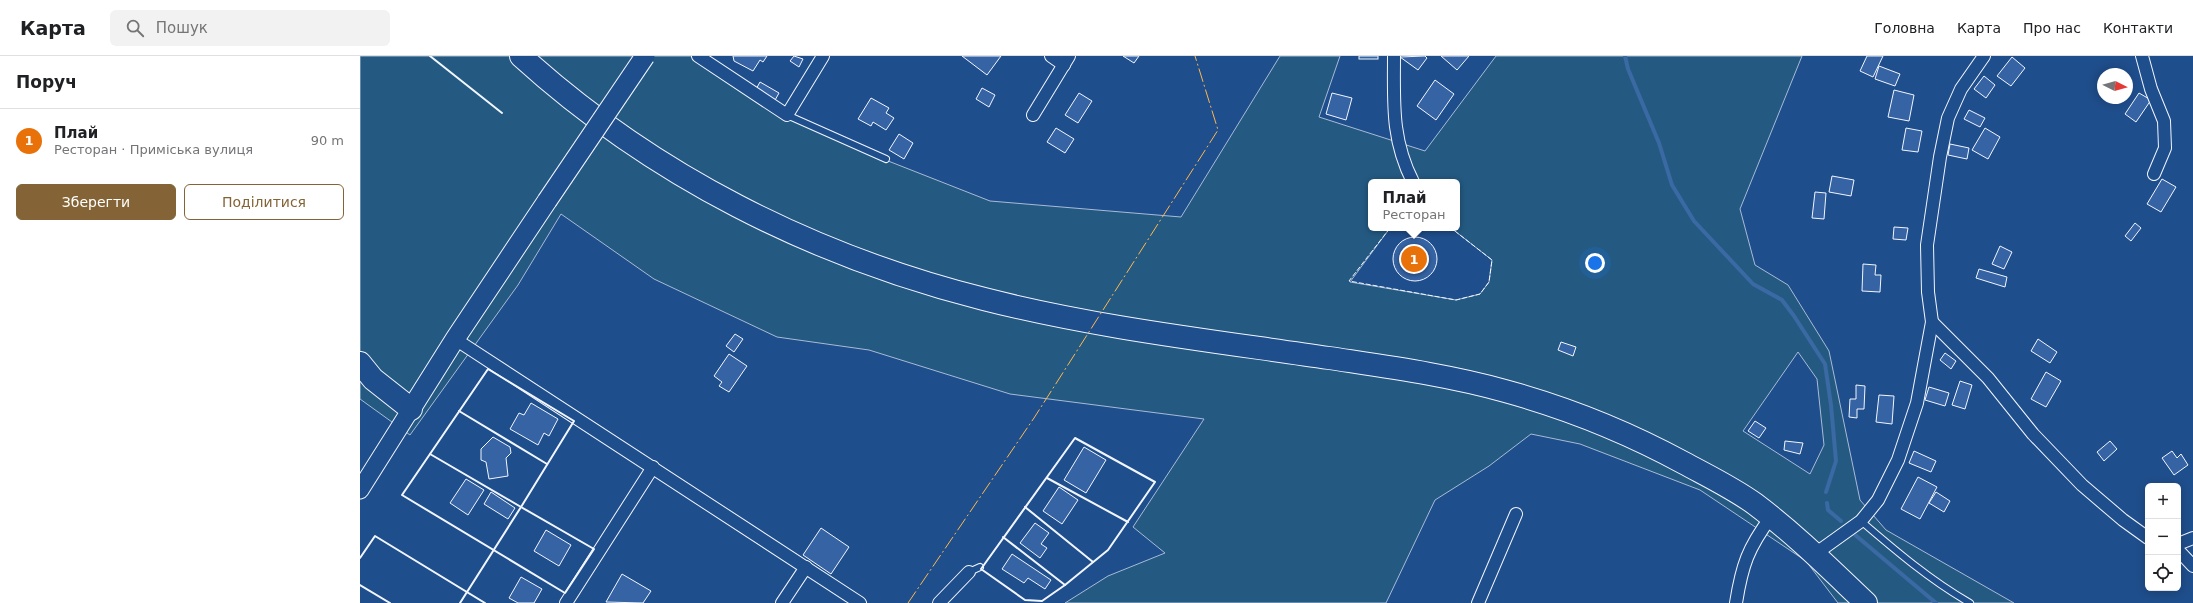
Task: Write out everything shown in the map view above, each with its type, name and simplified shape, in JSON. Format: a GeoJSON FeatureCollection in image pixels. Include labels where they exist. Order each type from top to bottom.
{"type":"FeatureCollection","features":[{"type":"Feature","properties":{"kind":"highway"},"geometry":{"type":"LineString","coordinates":[[521,56],[588,111],[698,185],[760,219],[894,274],[985,300],[1100,324],[1441,376],[1503,390],[1558,407],[1598,422],[1661,450],[1753,503],[1814,554],[1866,603]]}},
{"type":"Feature","properties":{"kind":"highway"},"geometry":{"type":"LineString","coordinates":[[360,363],[373,378],[411,409]]}},
{"type":"Feature","properties":{"kind":"main road"},"geometry":{"type":"LineString","coordinates":[[360,490],[455,339],[645,56]]}},
{"type":"Feature","properties":{"kind":"street"},"geometry":{"type":"LineString","coordinates":[[698,56],[787,115],[823,56]]}},
{"type":"Feature","properties":{"kind":"street"},"geometry":{"type":"LineString","coordinates":[[1033,115],[1066,61],[1051,56]]}},
{"type":"Feature","properties":{"kind":"street"},"geometry":{"type":"LineString","coordinates":[[1394,56],[1394,119],[1404,164],[1412,179]]}},
{"type":"Feature","properties":{"kind":"street"},"geometry":{"type":"LineString","coordinates":[[1814,554],[1861,521],[1878,500],[1898,460],[1917,403],[1932,322],[1928,292],[1927,245],[1940,157],[1948,118],[1962,89],[1984,56]]}},
{"type":"Feature","properties":{"kind":"street"},"geometry":{"type":"LineString","coordinates":[[2142,56],[2151,89],[2164,121],[2166,148],[2154,174]]}},
{"type":"Feature","properties":{"kind":"street"},"geometry":{"type":"LineString","coordinates":[[1932,322],[1988,378],[2033,434],[2082,484],[2123,520],[2145,536]]}},
{"type":"Feature","properties":{"kind":"street"},"geometry":{"type":"LineString","coordinates":[[455,339],[860,603]]}},
{"type":"Feature","properties":{"kind":"street"},"geometry":{"type":"LineString","coordinates":[[566,603],[653,467]]}},
{"type":"Feature","properties":{"kind":"street"},"geometry":{"type":"LineString","coordinates":[[1478,603],[1516,514]]}},
{"type":"Feature","properties":{"kind":"street"},"geometry":{"type":"LineString","coordinates":[[1736,603],[1746,555],[1754,540],[1770,517]]}},
{"type":"Feature","properties":{"kind":"street"},"geometry":{"type":"LineString","coordinates":[[2181,543],[2193,538]]}},
{"type":"Feature","properties":{"kind":"street"},"geometry":{"type":"LineString","coordinates":[[2181,553],[2193,566]]}},
{"type":"Feature","properties":{"kind":"street"},"geometry":{"type":"LineString","coordinates":[[782,603],[806,567]]}},
{"type":"Feature","properties":{"kind":"street"},"geometry":{"type":"LineString","coordinates":[[939,603],[968,572]]}},
{"type":"Feature","properties":{"kind":"lane"},"geometry":{"type":"LineString","coordinates":[[787,115],[886,159]]}},
{"type":"Feature","properties":{"kind":"lane"},"geometry":{"type":"LineString","coordinates":[[1861,521],[1904,558],[1946,589],[1970,603]]}},
{"type":"Feature","properties":{"kind":"lane"},"geometry":{"type":"LineString","coordinates":[[968,572],[980,567]]}},
{"type":"Feature","properties":{"kind":"shaded area"},"geometry":{"type":"Polygon","coordinates":[[[360,56],[695,56],[769,104],[878,157],[990,201],[1181,217],[1280,56],[1340,56],[1319,117],[1425,151],[1496,56],[1802,56],[1740,209],[1755,265],[1788,285],[1829,351],[1860,500],[1886,530],[2014,603],[1838,603],[1806,561],[1700,490],[1580,444],[1531,434],[1489,466],[1435,500],[1386,603],[1065,603],[1108,576],[1165,553],[1133,527],[1204,419],[1010,394],[869,350],[777,337],[654,279],[561,214],[518,285],[410,435],[360,399],[360,56]],[[1368,179],[1368,231],[1388,231],[1350,282],[1456,300],[1480,294],[1489,282],[1492,260],[1455,231],[1460,231],[1460,179],[1368,179]],[[1798,352],[1743,431],[1810,474],[1824,445],[1817,379],[1798,352]]]}},
{"type":"Feature","properties":{"kind":"building"},"geometry":{"type":"Polygon","coordinates":[[[733,56],[767,56],[763,62],[760,60],[753,71],[734,61],[733,56]]]}},
{"type":"Feature","properties":{"kind":"building"},"geometry":{"type":"Polygon","coordinates":[[[794,56],[803,59],[799,67],[790,61],[794,56]]]}},
{"type":"Feature","properties":{"kind":"building"},"geometry":{"type":"Polygon","coordinates":[[[962,56],[1001,56],[987,75],[962,56]]]}},
{"type":"Feature","properties":{"kind":"building"},"geometry":{"type":"Polygon","coordinates":[[[1123,56],[1139,56],[1134,63],[1123,56]]]}},
{"type":"Feature","properties":{"kind":"building"},"geometry":{"type":"Polygon","coordinates":[[[1359,56],[1378,56],[1378,59],[1359,59],[1359,56]]]}},
{"type":"Feature","properties":{"kind":"building"},"geometry":{"type":"Polygon","coordinates":[[[1425,56],[1427,58],[1418,70],[1400,57],[1425,56]]]}},
{"type":"Feature","properties":{"kind":"building"},"geometry":{"type":"Polygon","coordinates":[[[1441,56],[1469,56],[1457,70],[1441,56]]]}},
{"type":"Feature","properties":{"kind":"building"},"geometry":{"type":"Polygon","coordinates":[[[1867,56],[1883,56],[1873,77],[1860,71],[1867,56]]]}},
{"type":"Feature","properties":{"kind":"building"},"geometry":{"type":"Polygon","coordinates":[[[2012,57],[2025,68],[2011,86],[1997,76],[2012,57]]]}},
{"type":"Feature","properties":{"kind":"building"},"geometry":{"type":"Polygon","coordinates":[[[1879,66],[1900,74],[1895,86],[1875,79],[1879,66]]]}},
{"type":"Feature","properties":{"kind":"building"},"geometry":{"type":"Polygon","coordinates":[[[1984,76],[1995,85],[1986,98],[1974,89],[1984,76]]]}},
{"type":"Feature","properties":{"kind":"building"},"geometry":{"type":"Polygon","coordinates":[[[1435,80],[1454,94],[1436,120],[1417,106],[1435,80]]]}},
{"type":"Feature","properties":{"kind":"building"},"geometry":{"type":"Polygon","coordinates":[[[760,82],[779,93],[774,102],[755,91],[760,82]]]}},
{"type":"Feature","properties":{"kind":"building"},"geometry":{"type":"Polygon","coordinates":[[[982,88],[995,95],[989,107],[976,99],[982,88]]]}},
{"type":"Feature","properties":{"kind":"building"},"geometry":{"type":"Polygon","coordinates":[[[1894,90],[1914,95],[1909,121],[1888,117],[1894,90]]]}},
{"type":"Feature","properties":{"kind":"building"},"geometry":{"type":"Polygon","coordinates":[[[1079,93],[1092,101],[1078,123],[1065,115],[1079,93]]]}},
{"type":"Feature","properties":{"kind":"building"},"geometry":{"type":"Polygon","coordinates":[[[1332,93],[1352,98],[1346,120],[1326,114],[1332,93]]]}},
{"type":"Feature","properties":{"kind":"building"},"geometry":{"type":"Polygon","coordinates":[[[2139,93],[2151,100],[2136,122],[2125,114],[2139,93]]]}},
{"type":"Feature","properties":{"kind":"building"},"geometry":{"type":"Polygon","coordinates":[[[871,98],[889,108],[886,113],[894,118],[886,130],[873,122],[871,126],[858,119],[871,98]]]}},
{"type":"Feature","properties":{"kind":"building"},"geometry":{"type":"Polygon","coordinates":[[[1969,110],[1985,118],[1980,127],[1964,119],[1969,110]]]}},
{"type":"Feature","properties":{"kind":"building"},"geometry":{"type":"Polygon","coordinates":[[[1056,128],[1074,139],[1065,153],[1047,142],[1056,128]]]}},
{"type":"Feature","properties":{"kind":"building"},"geometry":{"type":"Polygon","coordinates":[[[1906,128],[1922,131],[1918,152],[1902,150],[1906,128]]]}},
{"type":"Feature","properties":{"kind":"building"},"geometry":{"type":"Polygon","coordinates":[[[1985,128],[2000,137],[1988,159],[1972,150],[1985,128]]]}},
{"type":"Feature","properties":{"kind":"building"},"geometry":{"type":"Polygon","coordinates":[[[899,134],[913,143],[904,159],[889,150],[899,134]]]}},
{"type":"Feature","properties":{"kind":"building"},"geometry":{"type":"Polygon","coordinates":[[[1950,144],[1969,148],[1967,159],[1948,155],[1950,144]]]}},
{"type":"Feature","properties":{"kind":"building"},"geometry":{"type":"Polygon","coordinates":[[[1832,176],[1854,180],[1851,196],[1829,192],[1832,176]]]}},
{"type":"Feature","properties":{"kind":"building"},"geometry":{"type":"Polygon","coordinates":[[[2162,179],[2176,187],[2161,212],[2147,204],[2162,179]]]}},
{"type":"Feature","properties":{"kind":"building"},"geometry":{"type":"Polygon","coordinates":[[[1815,192],[1826,193],[1824,219],[1812,218],[1815,192]]]}},
{"type":"Feature","properties":{"kind":"building"},"geometry":{"type":"Polygon","coordinates":[[[2135,223],[2141,228],[2131,241],[2125,236],[2135,223]]]}},
{"type":"Feature","properties":{"kind":"building"},"geometry":{"type":"Polygon","coordinates":[[[1894,227],[1908,228],[1906,240],[1893,239],[1894,227]]]}},
{"type":"Feature","properties":{"kind":"building"},"geometry":{"type":"Polygon","coordinates":[[[1411,237],[1419,237],[1431,243],[1437,255],[1437,263],[1431,275],[1419,281],[1411,281],[1399,275],[1393,263],[1393,255],[1399,243],[1411,237]]]}},
{"type":"Feature","properties":{"kind":"building"},"geometry":{"type":"Polygon","coordinates":[[[2000,246],[2012,252],[2004,269],[1992,264],[2000,246]]]}},
{"type":"Feature","properties":{"kind":"building"},"geometry":{"type":"Polygon","coordinates":[[[1863,264],[1876,265],[1875,275],[1881,275],[1880,292],[1862,291],[1863,264]]]}},
{"type":"Feature","properties":{"kind":"building"},"geometry":{"type":"Polygon","coordinates":[[[1979,269],[2007,277],[2005,287],[1976,278],[1979,269]]]}},
{"type":"Feature","properties":{"kind":"building"},"geometry":{"type":"Polygon","coordinates":[[[735,334],[743,339],[734,352],[726,346],[735,334]]]}},
{"type":"Feature","properties":{"kind":"building"},"geometry":{"type":"Polygon","coordinates":[[[2038,339],[2057,352],[2050,363],[2031,351],[2038,339]]]}},
{"type":"Feature","properties":{"kind":"building"},"geometry":{"type":"Polygon","coordinates":[[[1561,342],[1576,347],[1573,356],[1558,350],[1561,342]]]}},
{"type":"Feature","properties":{"kind":"building"},"geometry":{"type":"Polygon","coordinates":[[[1945,353],[1956,361],[1951,369],[1940,360],[1945,353]]]}},
{"type":"Feature","properties":{"kind":"building"},"geometry":{"type":"Polygon","coordinates":[[[729,354],[747,366],[729,392],[719,386],[722,382],[714,376],[729,354]]]}},
{"type":"Feature","properties":{"kind":"building"},"geometry":{"type":"Polygon","coordinates":[[[2046,372],[2061,381],[2046,407],[2031,399],[2046,372]]]}},
{"type":"Feature","properties":{"kind":"building"},"geometry":{"type":"Polygon","coordinates":[[[1960,381],[1972,385],[1965,409],[1952,405],[1960,381]]]}},
{"type":"Feature","properties":{"kind":"building"},"geometry":{"type":"Polygon","coordinates":[[[1856,385],[1865,386],[1864,409],[1857,409],[1857,418],[1849,417],[1850,399],[1856,399],[1856,385]]]}},
{"type":"Feature","properties":{"kind":"building"},"geometry":{"type":"Polygon","coordinates":[[[1929,387],[1949,393],[1945,406],[1925,400],[1929,387]]]}},
{"type":"Feature","properties":{"kind":"building"},"geometry":{"type":"Polygon","coordinates":[[[1879,395],[1894,396],[1892,424],[1876,422],[1879,395]]]}},
{"type":"Feature","properties":{"kind":"building"},"geometry":{"type":"Polygon","coordinates":[[[531,403],[558,419],[549,436],[544,433],[538,445],[510,429],[519,413],[524,415],[531,403]]]}},
{"type":"Feature","properties":{"kind":"building"},"geometry":{"type":"Polygon","coordinates":[[[1755,421],[1766,428],[1759,438],[1748,431],[1755,421]]]}},
{"type":"Feature","properties":{"kind":"building"},"geometry":{"type":"Polygon","coordinates":[[[493,437],[510,447],[511,453],[506,458],[508,476],[489,479],[486,462],[481,460],[481,449],[493,437]]]}},
{"type":"Feature","properties":{"kind":"building"},"geometry":{"type":"Polygon","coordinates":[[[1785,441],[1803,443],[1800,454],[1784,450],[1785,441]]]}},
{"type":"Feature","properties":{"kind":"building"},"geometry":{"type":"Polygon","coordinates":[[[2110,441],[2117,449],[2104,461],[2097,452],[2110,441]]]}},
{"type":"Feature","properties":{"kind":"building"},"geometry":{"type":"Polygon","coordinates":[[[1084,447],[1106,460],[1086,493],[1064,480],[1084,447]]]}},
{"type":"Feature","properties":{"kind":"building"},"geometry":{"type":"Polygon","coordinates":[[[1914,451],[1936,461],[1931,472],[1909,463],[1914,451]]]}},
{"type":"Feature","properties":{"kind":"building"},"geometry":{"type":"Polygon","coordinates":[[[2172,451],[2177,458],[2181,454],[2188,465],[2174,475],[2162,458],[2172,451]]]}},
{"type":"Feature","properties":{"kind":"building"},"geometry":{"type":"Polygon","coordinates":[[[1918,477],[1937,487],[1920,519],[1901,509],[1918,477]]]}},
{"type":"Feature","properties":{"kind":"building"},"geometry":{"type":"Polygon","coordinates":[[[466,479],[484,490],[468,515],[450,503],[466,479]]]}},
{"type":"Feature","properties":{"kind":"building"},"geometry":{"type":"Polygon","coordinates":[[[1059,487],[1078,500],[1062,524],[1043,511],[1059,487]]]}},
{"type":"Feature","properties":{"kind":"building"},"geometry":{"type":"Polygon","coordinates":[[[491,492],[515,508],[508,519],[484,504],[491,492]]]}},
{"type":"Feature","properties":{"kind":"building"},"geometry":{"type":"Polygon","coordinates":[[[1936,492],[1950,501],[1944,512],[1929,503],[1936,492]]]}},
{"type":"Feature","properties":{"kind":"building"},"geometry":{"type":"Polygon","coordinates":[[[1035,523],[1049,533],[1041,544],[1047,548],[1040,558],[1020,543],[1035,523]]]}},
{"type":"Feature","properties":{"kind":"building"},"geometry":{"type":"Polygon","coordinates":[[[821,528],[849,547],[831,574],[803,555],[821,528]]]}},
{"type":"Feature","properties":{"kind":"building"},"geometry":{"type":"Polygon","coordinates":[[[546,530],[571,545],[559,566],[534,551],[546,530]]]}},
{"type":"Feature","properties":{"kind":"building"},"geometry":{"type":"Polygon","coordinates":[[[1012,554],[1051,580],[1045,589],[1028,578],[1024,583],[1002,569],[1012,554]]]}},
{"type":"Feature","properties":{"kind":"building"},"geometry":{"type":"Polygon","coordinates":[[[622,574],[651,591],[643,603],[606,602],[622,574]]]}},
{"type":"Feature","properties":{"kind":"building"},"geometry":{"type":"Polygon","coordinates":[[[521,577],[542,589],[534,603],[518,603],[509,598],[521,577]]]}},
{"type":"Feature","properties":{"kind":"waterway"},"geometry":{"type":"LineString","coordinates":[[1625,56],[1628,69],[1659,143],[1672,185],[1694,221],[1753,284],[1782,300],[1825,364],[1831,405],[1836,461],[1826,492]]}},
{"type":"Feature","properties":{"kind":"waterway"},"geometry":{"type":"LineString","coordinates":[[1827,503],[1828,510],[1841,521]]}},
{"type":"Feature","properties":{"kind":"waterway"},"geometry":{"type":"LineString","coordinates":[[1854,534],[1936,603]]}},
{"type":"Feature","properties":{"kind":"fence"},"geometry":{"type":"LineString","coordinates":[[1388,231],[1349,281],[1456,300],[1480,294],[1489,282],[1492,260],[1455,231]]}},
{"type":"Feature","properties":{"kind":"wall"},"geometry":{"type":"LineString","coordinates":[[430,56],[502,113]]}},
{"type":"Feature","properties":{"kind":"wall"},"geometry":{"type":"LineString","coordinates":[[488,369],[574,421],[521,507],[594,549],[565,593],[402,495],[488,369]]}},
{"type":"Feature","properties":{"kind":"wall"},"geometry":{"type":"LineString","coordinates":[[459,411],[547,464]]}},
{"type":"Feature","properties":{"kind":"wall"},"geometry":{"type":"LineString","coordinates":[[1075,438],[1155,482],[1108,550],[1065,585],[1042,601],[1025,600],[981,569],[1075,438]]}},
{"type":"Feature","properties":{"kind":"wall"},"geometry":{"type":"LineString","coordinates":[[430,454],[521,507],[460,603]]}},
{"type":"Feature","properties":{"kind":"wall"},"geometry":{"type":"LineString","coordinates":[[1047,478],[1128,522]]}},
{"type":"Feature","properties":{"kind":"wall"},"geometry":{"type":"LineString","coordinates":[[1025,507],[1093,562]]}},
{"type":"Feature","properties":{"kind":"wall"},"geometry":{"type":"LineString","coordinates":[[360,558],[375,536],[485,603]]}},
{"type":"Feature","properties":{"kind":"wall"},"geometry":{"type":"LineString","coordinates":[[1003,537],[1065,585]]}},
{"type":"Feature","properties":{"kind":"wall"},"geometry":{"type":"LineString","coordinates":[[360,585],[390,603]]}},
{"type":"Feature","properties":{"kind":"power"},"geometry":{"type":"LineString","coordinates":[[908,603],[1034,418],[1218,130],[1195,56]]}},
{"type":"Feature","properties":{"kind":"place","name":"Плай"},"geometry":{"type":"Point","coordinates":[1414,259]}}]}
